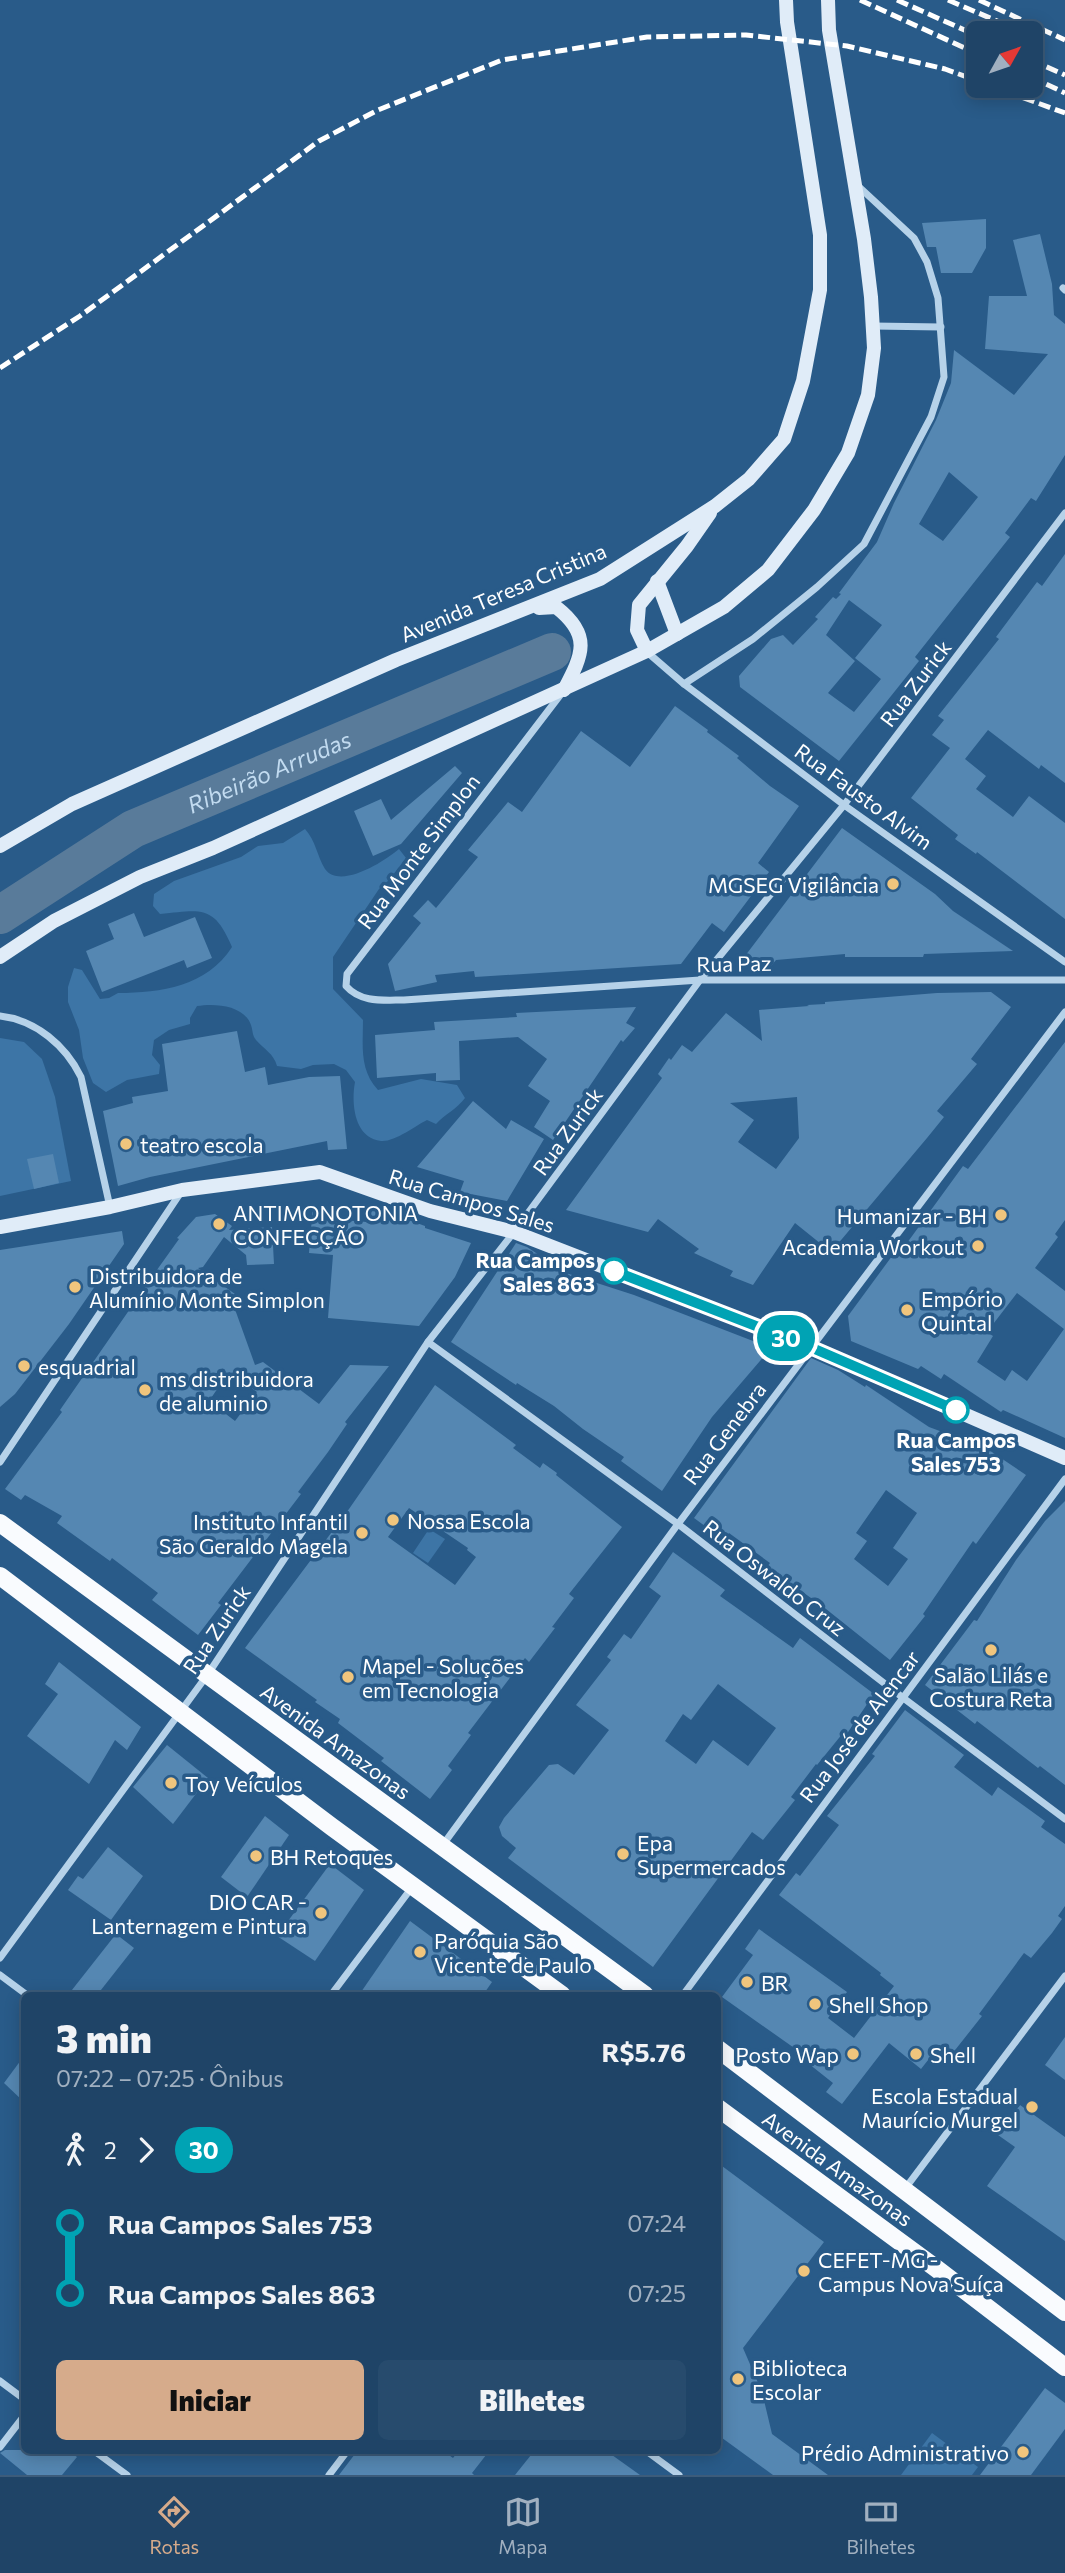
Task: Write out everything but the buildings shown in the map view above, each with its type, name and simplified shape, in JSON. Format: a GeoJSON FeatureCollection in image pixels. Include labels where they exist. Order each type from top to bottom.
{"type":"FeatureCollection","features":[{"type":"Feature","properties":{"kind":"main road","name":"Avenida Teresa Cristina"},"geometry":{"type":"LineString","coordinates":[[0,846],[72,804],[396,660],[600,579],[715,506],[749,479],[784,439],[803,381],[820,290],[820,235],[787,22],[786,0]]}},
{"type":"Feature","properties":{"kind":"main road"},"geometry":{"type":"LineString","coordinates":[[0,957],[54,922],[140,877],[212,848],[647,651],[724,607],[768,570],[814,510],[848,453],[868,395],[874,348],[871,297],[829,30],[828,0]]}},
{"type":"Feature","properties":{"kind":"main road"},"geometry":{"type":"LineString","coordinates":[[647,651],[637,630],[639,605],[687,547],[715,506]]}},
{"type":"Feature","properties":{"kind":"main road"},"geometry":{"type":"LineString","coordinates":[[657,581],[677,634]]}},
{"type":"Feature","properties":{"kind":"main road"},"geometry":{"type":"LineString","coordinates":[[525,609],[556,607],[572,620],[581,639],[577,664],[564,690]]}},
{"type":"Feature","properties":{"kind":"main road","name":"Rua Campos Sales"},"geometry":{"type":"LineString","coordinates":[[0,1227],[110,1207],[182,1190],[320,1172],[430,1211],[514,1232],[810,1347],[1065,1458]]}},
{"type":"Feature","properties":{"kind":"main road","name":"Avenida Amazonas"},"geometry":{"type":"LineString","coordinates":[[0,1523],[641,1992]]}},
{"type":"Feature","properties":{"kind":"main road"},"geometry":{"type":"LineString","coordinates":[[0,1576],[558,1992]]}},
{"type":"Feature","properties":{"kind":"main road","name":"Avenida Amazonas"},"geometry":{"type":"LineString","coordinates":[[721,2051],[1065,2312]]}},
{"type":"Feature","properties":{"kind":"main road","name":"Avenida Amazonas"},"geometry":{"type":"LineString","coordinates":[[721,2110],[920,2256],[1065,2367]]}},
{"type":"Feature","properties":{"kind":"street"},"geometry":{"type":"LineString","coordinates":[[684,684],[753,639],[817,587],[864,544],[931,417],[944,377],[938,298],[927,262],[914,238],[854,183]]}},
{"type":"Feature","properties":{"kind":"street"},"geometry":{"type":"LineString","coordinates":[[873,326],[940,327]]}},
{"type":"Feature","properties":{"kind":"street","name":"Rua Zurick"},"geometry":{"type":"LineString","coordinates":[[0,1958],[208,1674],[428,1342],[514,1232],[701,980],[844,805],[1065,513]]}},
{"type":"Feature","properties":{"kind":"street","name":"Rua Fausto Alvim"},"geometry":{"type":"LineString","coordinates":[[647,651],[684,684],[844,805],[1065,962]]}},
{"type":"Feature","properties":{"kind":"street","name":"Rua Monte Simplon"},"geometry":{"type":"LineString","coordinates":[[404,1000],[368,999],[352,993],[346,986],[346,974],[564,690]]}},
{"type":"Feature","properties":{"kind":"street","name":"Rua Paz"},"geometry":{"type":"LineString","coordinates":[[404,1000],[701,980],[1065,980]]}},
{"type":"Feature","properties":{"kind":"street","name":"Rua Genebra"},"geometry":{"type":"LineString","coordinates":[[442,1846],[810,1347],[1065,1012]]}},
{"type":"Feature","properties":{"kind":"street"},"geometry":{"type":"LineString","coordinates":[[0,1016],[11,1017],[41,1030],[73,1060],[81,1077],[110,1207]]}},
{"type":"Feature","properties":{"kind":"street"},"geometry":{"type":"LineString","coordinates":[[0,1462],[182,1190]]}},
{"type":"Feature","properties":{"kind":"street","name":"Rua Oswaldo Cruz"},"geometry":{"type":"LineString","coordinates":[[428,1342],[678,1524],[1065,1819]]}},
{"type":"Feature","properties":{"kind":"street","name":"Rua José de Alencar"},"geometry":{"type":"LineString","coordinates":[[685,1992],[1065,1479]]}},
{"type":"Feature","properties":{"kind":"street"},"geometry":{"type":"LineString","coordinates":[[333,1992],[413,1886]]}},
{"type":"Feature","properties":{"kind":"street"},"geometry":{"type":"LineString","coordinates":[[0,1975],[23,1992]]}},
{"type":"Feature","properties":{"kind":"street"},"geometry":{"type":"LineString","coordinates":[[904,2190],[1065,1976]]}},
{"type":"Feature","properties":{"kind":"street"},"geometry":{"type":"LineString","coordinates":[[0,2381],[21,2397]]}},
{"type":"Feature","properties":{"kind":"street"},"geometry":{"type":"LineString","coordinates":[[0,2446],[21,2420]]}},
{"type":"Feature","properties":{"kind":"street"},"geometry":{"type":"LineString","coordinates":[[98,2454],[127,2475]]}},
{"type":"Feature","properties":{"kind":"street"},"geometry":{"type":"LineString","coordinates":[[329,2475],[345,2454]]}},
{"type":"Feature","properties":{"kind":"street"},"geometry":{"type":"LineString","coordinates":[[650,2454],[678,2475]]}},
{"type":"Feature","properties":{"kind":"shaded area"},"geometry":{"type":"Polygon","coordinates":[[[305,829],[312,838],[325,869],[332,875],[351,875],[362,871],[399,849],[406,858],[379,889],[333,957],[333,989],[363,1020],[365,1066],[378,1090],[421,1079],[457,1085],[465,1098],[462,1102],[436,1124],[427,1120],[387,1141],[372,1138],[360,1127],[356,1118],[355,1082],[346,1070],[334,1064],[313,1065],[301,1069],[277,1066],[255,1038],[251,1025],[242,1013],[236,1009],[212,1005],[197,1006],[190,1018],[190,1024],[169,1030],[154,1040],[152,1055],[160,1065],[159,1074],[127,1080],[106,1092],[93,1083],[83,1058],[79,1030],[68,1002],[68,987],[74,968],[82,970],[100,999],[118,993],[182,985],[210,971],[232,947],[219,923],[205,913],[196,911],[160,914],[153,906],[154,894],[174,881],[241,857],[258,846],[283,843],[305,829]]]}},
{"type":"Feature","properties":{"kind":"shaded area"},"geometry":{"type":"Polygon","coordinates":[[[0,1038],[24,1042],[42,1059],[55,1097],[71,1181],[0,1196],[0,1038]]]}},
{"type":"Feature","properties":{"kind":"shaded area"},"geometry":{"type":"Polygon","coordinates":[[[429,1529],[445,1539],[428,1563],[413,1553],[429,1529]]]}},
{"type":"Feature","properties":{"kind":"shaded area"},"geometry":{"type":"Polygon","coordinates":[[[932,2433],[978,2467],[972,2475],[901,2475],[932,2433]]]}},
{"type":"Feature","properties":{"kind":"waterway","name":"Ribeirão Arrudas"},"geometry":{"type":"LineString","coordinates":[[0,915],[133,829],[552,652]]}},
{"type":"Feature","properties":{"kind":"railway"},"geometry":{"type":"LineString","coordinates":[[860,0],[966,49]]}},
{"type":"Feature","properties":{"kind":"railway"},"geometry":{"type":"LineString","coordinates":[[897,0],[966,31]]}},
{"type":"Feature","properties":{"kind":"railway"},"geometry":{"type":"LineString","coordinates":[[948,0],[997,21]]}},
{"type":"Feature","properties":{"kind":"railway"},"geometry":{"type":"LineString","coordinates":[[979,0],[1065,40]]}},
{"type":"Feature","properties":{"kind":"railway"},"geometry":{"type":"LineString","coordinates":[[0,368],[80,316],[319,141],[378,110],[502,60],[647,37],[746,35],[847,46],[945,69],[966,77]]}},
{"type":"Feature","properties":{"kind":"railway"},"geometry":{"type":"LineString","coordinates":[[1043,65],[1065,75]]}},
{"type":"Feature","properties":{"kind":"railway"},"geometry":{"type":"LineString","coordinates":[[1043,83],[1065,93]]}},
{"type":"Feature","properties":{"kind":"railway"},"geometry":{"type":"LineString","coordinates":[[1024,98],[1065,113]]}},
{"type":"Feature","properties":{"kind":"bus line","name":"30"},"geometry":{"type":"LineString","coordinates":[[614,1271],[810,1347],[956,1410]]}},
{"type":"Feature","properties":{"kind":"place","name":"MGSEG Vigilância"},"geometry":{"type":"Point","coordinates":[893,884]}},
{"type":"Feature","properties":{"kind":"place","name":"teatro escola"},"geometry":{"type":"Point","coordinates":[126,1144]}},
{"type":"Feature","properties":{"kind":"place","name":"Humanizar - BH"},"geometry":{"type":"Point","coordinates":[1001,1215]}},
{"type":"Feature","properties":{"kind":"place","name":"ANTIMONOTONIA CONFECÇÃO"},"geometry":{"type":"Point","coordinates":[219,1224]}},
{"type":"Feature","properties":{"kind":"place","name":"Academia Workout"},"geometry":{"type":"Point","coordinates":[978,1246]}},
{"type":"Feature","properties":{"kind":"place","name":"Rua Campos Sales 863"},"geometry":{"type":"Point","coordinates":[614,1271]}},
{"type":"Feature","properties":{"kind":"place","name":"Distribuidora de Alumínio Monte Simplon"},"geometry":{"type":"Point","coordinates":[75,1287]}},
{"type":"Feature","properties":{"kind":"place","name":"Empório Quintal"},"geometry":{"type":"Point","coordinates":[907,1310]}},
{"type":"Feature","properties":{"kind":"place","name":"esquadrial"},"geometry":{"type":"Point","coordinates":[24,1366]}},
{"type":"Feature","properties":{"kind":"place","name":"ms distribuidora de aluminio"},"geometry":{"type":"Point","coordinates":[145,1390]}},
{"type":"Feature","properties":{"kind":"place","name":"Rua Campos Sales 753"},"geometry":{"type":"Point","coordinates":[956,1410]}},
{"type":"Feature","properties":{"kind":"place","name":"Nossa Escola"},"geometry":{"type":"Point","coordinates":[393,1520]}},
{"type":"Feature","properties":{"kind":"place","name":"Instituto Infantil São Geraldo Magela"},"geometry":{"type":"Point","coordinates":[362,1533]}},
{"type":"Feature","properties":{"kind":"place","name":"Salão Lilás e Costura Reta"},"geometry":{"type":"Point","coordinates":[991,1650]}},
{"type":"Feature","properties":{"kind":"place","name":"Mapel - Soluções em Tecnologia"},"geometry":{"type":"Point","coordinates":[348,1677]}},
{"type":"Feature","properties":{"kind":"place","name":"Toy Veículos"},"geometry":{"type":"Point","coordinates":[171,1783]}},
{"type":"Feature","properties":{"kind":"place","name":"Epa Supermercados"},"geometry":{"type":"Point","coordinates":[623,1854]}},
{"type":"Feature","properties":{"kind":"place","name":"BH Retoques"},"geometry":{"type":"Point","coordinates":[256,1856]}},
{"type":"Feature","properties":{"kind":"place","name":"DIO CAR - Lanternagem e Pintura"},"geometry":{"type":"Point","coordinates":[321,1913]}},
{"type":"Feature","properties":{"kind":"place","name":"Paróquia São Vicente de Paulo"},"geometry":{"type":"Point","coordinates":[420,1952]}},
{"type":"Feature","properties":{"kind":"place","name":"BR"},"geometry":{"type":"Point","coordinates":[747,1982]}},
{"type":"Feature","properties":{"kind":"place","name":"Shell Shop"},"geometry":{"type":"Point","coordinates":[815,2004]}},
{"type":"Feature","properties":{"kind":"place","name":"Posto Wap"},"geometry":{"type":"Point","coordinates":[853,2054]}},
{"type":"Feature","properties":{"kind":"place","name":"Shell"},"geometry":{"type":"Point","coordinates":[916,2054]}},
{"type":"Feature","properties":{"kind":"place","name":"Escola Estadual Maurício Murgel"},"geometry":{"type":"Point","coordinates":[1032,2107]}},
{"type":"Feature","properties":{"kind":"place","name":"CEFET-MG - Campus Nova Suíça"},"geometry":{"type":"Point","coordinates":[804,2271]}},
{"type":"Feature","properties":{"kind":"place","name":"Biblioteca Escolar"},"geometry":{"type":"Point","coordinates":[738,2379]}},
{"type":"Feature","properties":{"kind":"place","name":"Prédio Administrativo"},"geometry":{"type":"Point","coordinates":[1023,2452]}}]}
